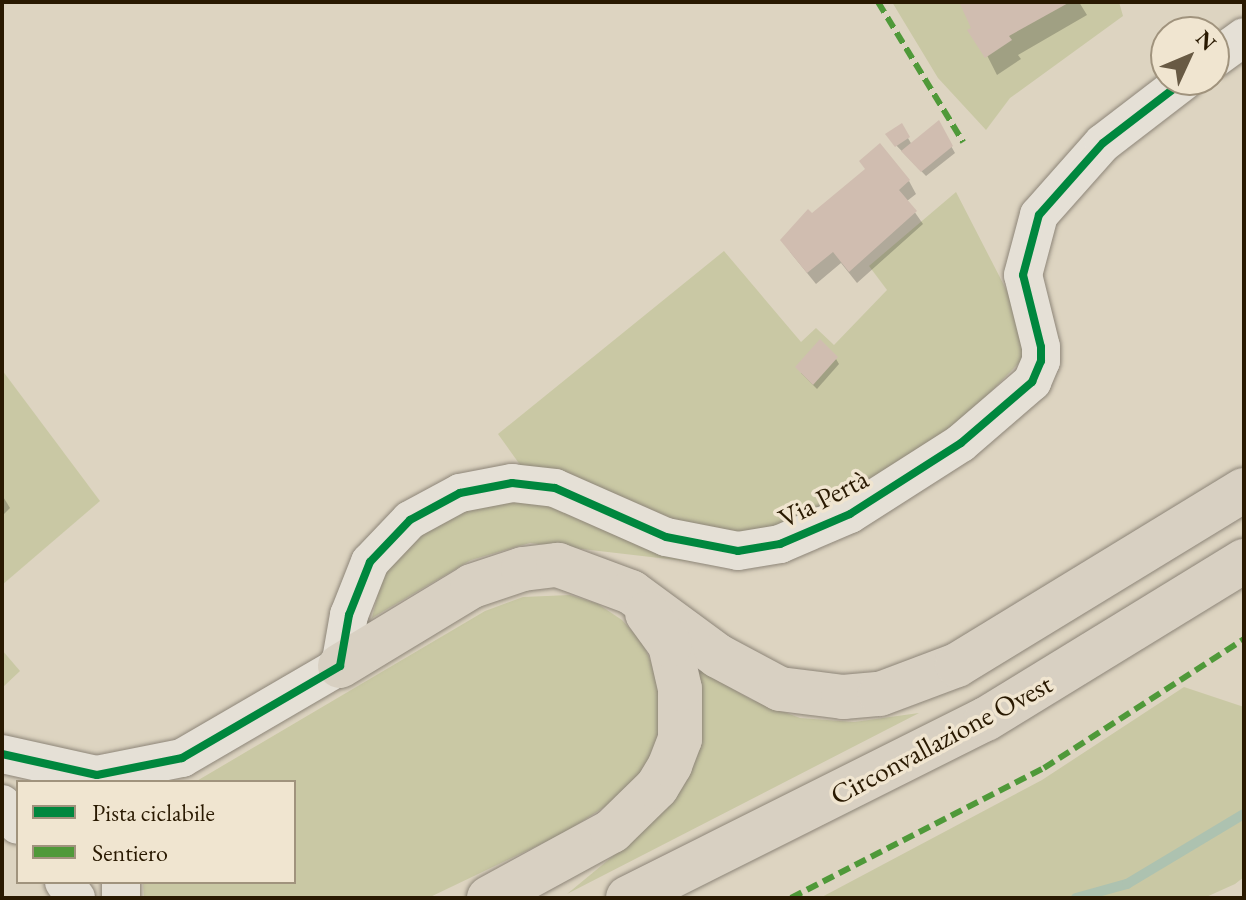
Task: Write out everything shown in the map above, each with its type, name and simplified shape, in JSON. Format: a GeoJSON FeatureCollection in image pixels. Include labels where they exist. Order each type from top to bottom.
{"type":"FeatureCollection","features":[{"type":"Feature","properties":{"kind":"highway"},"geometry":{"type":"LineString","coordinates":[[340,666],[500,575],[558,565],[604,579],[664,613],[718,656],[780,689],[843,697],[880,694],[957,665],[1244,490]]}},
{"type":"Feature","properties":{"kind":"highway","name":"Circonvallazione Ovest"},"geometry":{"type":"LineString","coordinates":[[628,898],[986,719],[1244,561]]}},
{"type":"Feature","properties":{"kind":"highway"},"geometry":{"type":"LineString","coordinates":[[489,898],[612,831],[657,787],[670,765],[682,712],[676,663],[644,609],[604,579]]}},
{"type":"Feature","properties":{"kind":"street","name":"Via Pertà"},"geometry":{"type":"LineString","coordinates":[[340,666],[349,615],[370,562],[410,520],[460,493],[533,484],[677,540],[708,549],[748,550],[817,530],[961,443],[1008,406],[1038,372],[1041,347],[1023,275],[1039,215],[1103,143],[1164,96]]}},
{"type":"Feature","properties":{"kind":"street"},"geometry":{"type":"LineString","coordinates":[[2,754],[91,778],[172,770],[340,666]]}},
{"type":"Feature","properties":{"kind":"street"},"geometry":{"type":"LineString","coordinates":[[2,804],[16,822]]}},
{"type":"Feature","properties":{"kind":"green space"},"geometry":{"type":"Polygon","coordinates":[[[892,2],[1119,2],[1123,16],[1010,98],[986,130],[938,78],[892,2]]]}},
{"type":"Feature","properties":{"kind":"green space"},"geometry":{"type":"Polygon","coordinates":[[[956,192],[1009,295],[1021,325],[1023,359],[944,439],[789,527],[722,539],[523,469],[498,434],[724,251],[801,342],[816,328],[834,345],[887,290],[869,266],[956,192]]]}},
{"type":"Feature","properties":{"kind":"green space"},"geometry":{"type":"Polygon","coordinates":[[[2,370],[100,501],[2,585],[2,370]]]}},
{"type":"Feature","properties":{"kind":"green space"},"geometry":{"type":"Polygon","coordinates":[[[493,500],[548,500],[694,562],[530,543],[471,560],[372,618],[385,565],[432,524],[493,500]]]}},
{"type":"Feature","properties":{"kind":"green space"},"geometry":{"type":"Polygon","coordinates":[[[570,595],[598,604],[622,620],[642,642],[663,689],[655,757],[626,793],[564,833],[428,898],[144,898],[143,884],[296,884],[296,780],[198,780],[485,611],[523,597],[570,595]]]}},
{"type":"Feature","properties":{"kind":"green space"},"geometry":{"type":"Polygon","coordinates":[[[2,650],[20,671],[2,688],[2,650]]]}},
{"type":"Feature","properties":{"kind":"green space"},"geometry":{"type":"Polygon","coordinates":[[[695,667],[750,699],[800,718],[854,722],[919,713],[567,894],[624,847],[695,667]]]}},
{"type":"Feature","properties":{"kind":"green space"},"geometry":{"type":"Polygon","coordinates":[[[1184,687],[1244,707],[1244,877],[1235,884],[1204,898],[820,898],[1042,780],[1184,687]]]}},
{"type":"Feature","properties":{"kind":"building"},"geometry":{"type":"Polygon","coordinates":[[[959,2],[1070,2],[1009,36],[1012,40],[985,58],[967,30],[971,28],[959,2]]]}},
{"type":"Feature","properties":{"kind":"building"},"geometry":{"type":"Polygon","coordinates":[[[939,120],[953,146],[921,172],[901,151],[939,120]]]}},
{"type":"Feature","properties":{"kind":"building"},"geometry":{"type":"Polygon","coordinates":[[[902,123],[910,137],[895,147],[885,134],[902,123]]]}},
{"type":"Feature","properties":{"kind":"building"},"geometry":{"type":"Polygon","coordinates":[[[880,143],[910,180],[899,190],[917,211],[849,272],[833,252],[807,273],[780,240],[808,209],[812,213],[865,169],[859,161],[880,143]]]}},
{"type":"Feature","properties":{"kind":"building"},"geometry":{"type":"Polygon","coordinates":[[[820,339],[838,357],[813,385],[795,367],[820,339]]]}},
{"type":"Feature","properties":{"kind":"waterway"},"geometry":{"type":"LineString","coordinates":[[1076,898],[1127,884],[1244,814]]}},
{"type":"Feature","properties":{"kind":"marked path"},"geometry":{"type":"LineString","coordinates":[[878,2],[963,142]]}},
{"type":"Feature","properties":{"kind":"marked path"},"geometry":{"type":"LineString","coordinates":[[791,898],[1044,768],[1244,639]]}},
{"type":"Feature","properties":{"kind":"cycle path"},"geometry":{"type":"LineString","coordinates":[[2,754],[97,775],[182,758],[340,666],[349,615],[370,562],[410,520],[460,493],[512,483],[555,488],[666,537],[738,551],[780,544],[850,514],[961,443],[1032,382],[1041,361],[1041,347],[1023,275],[1039,215],[1103,143],[1164,96]]}}]}
